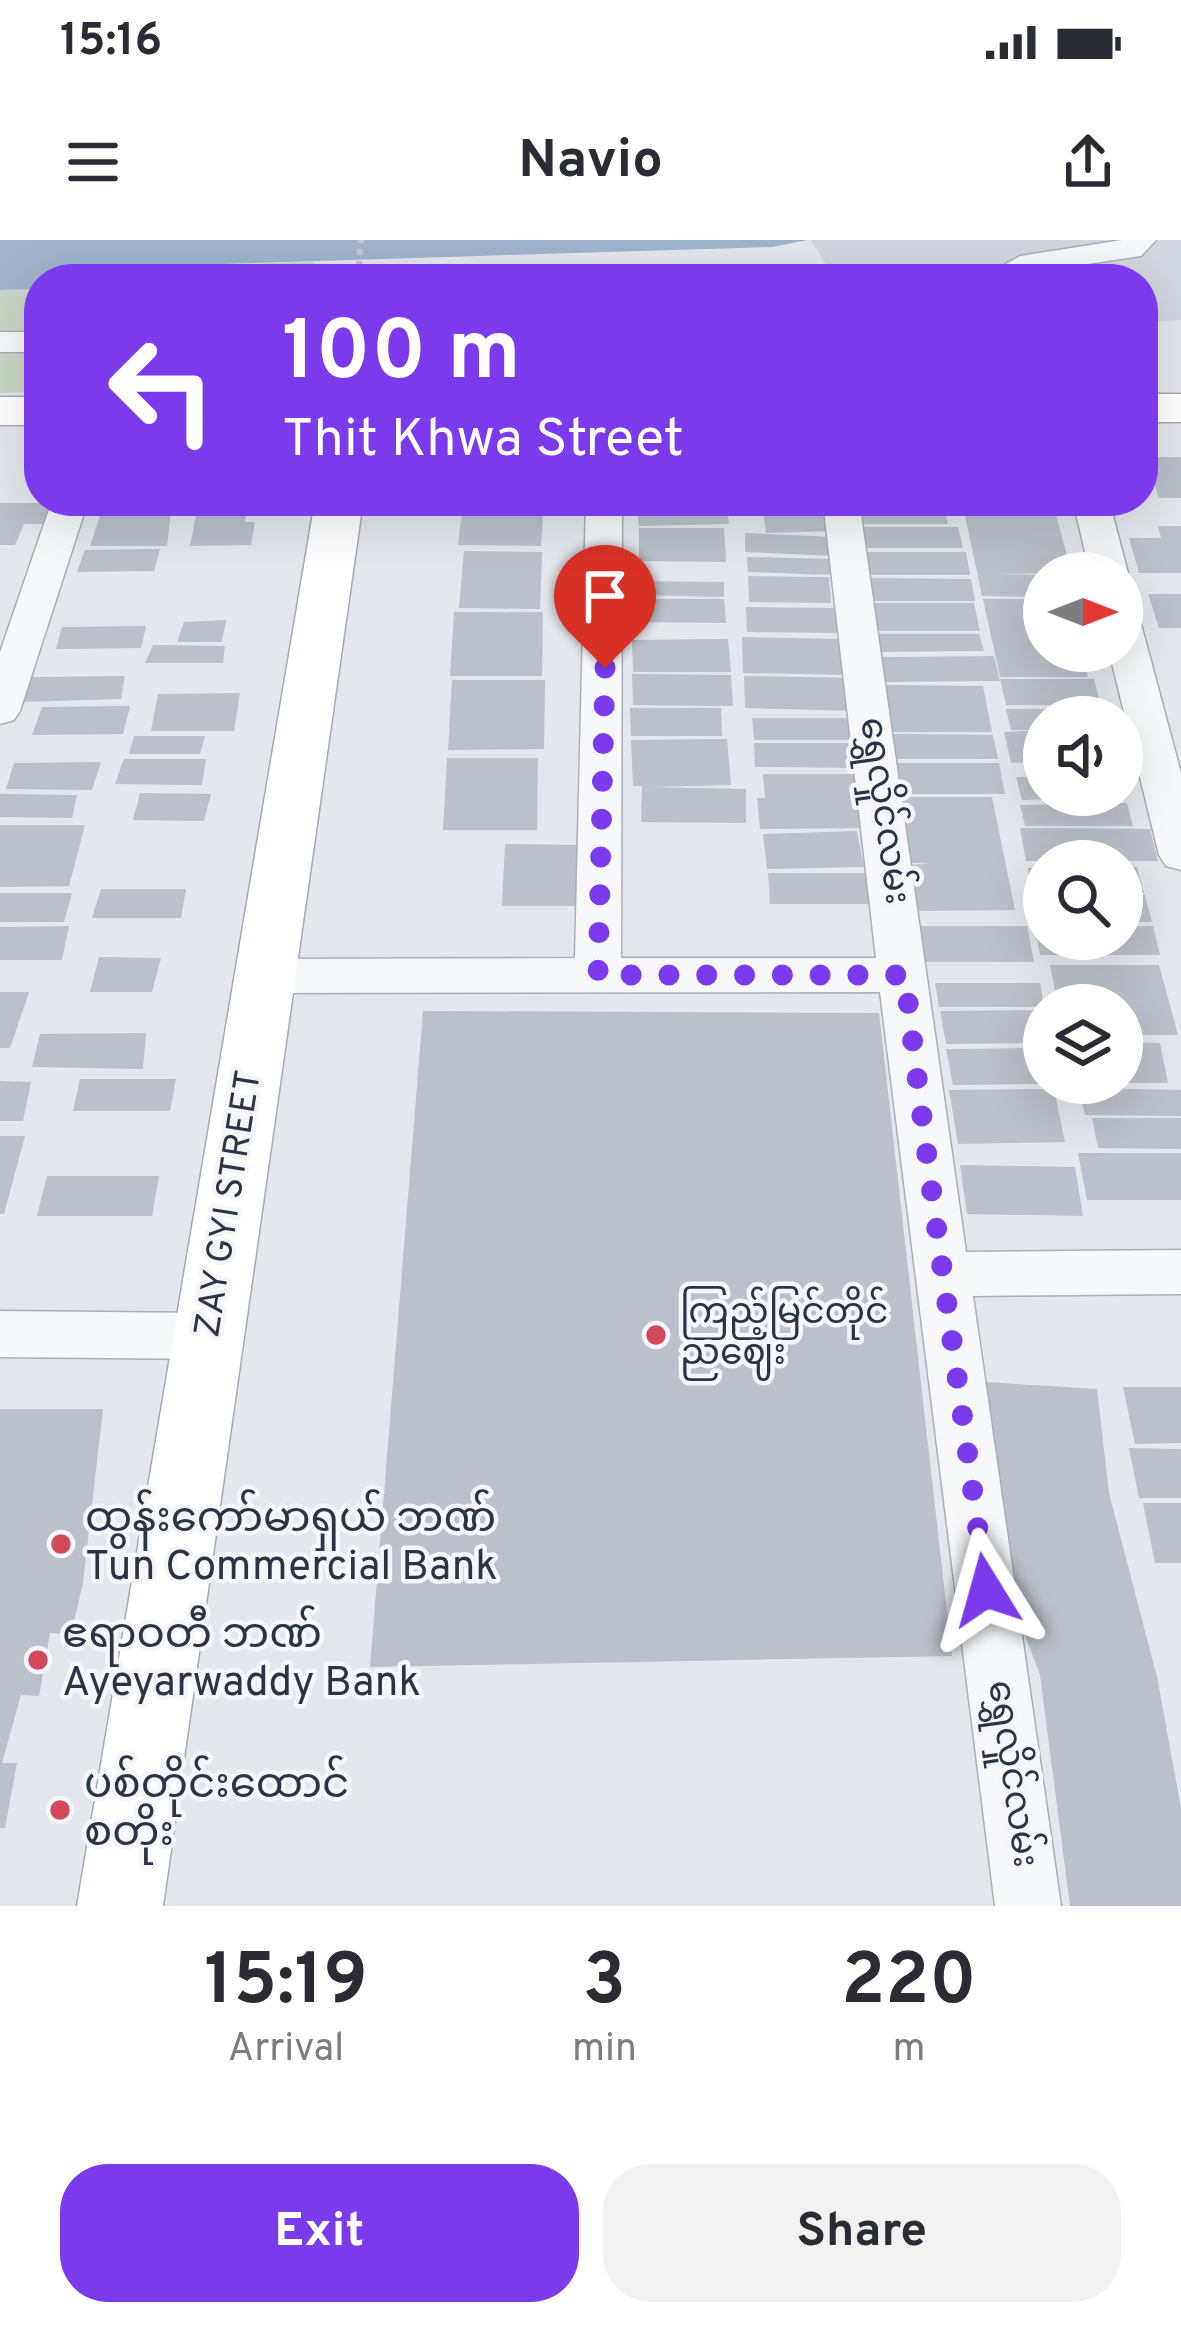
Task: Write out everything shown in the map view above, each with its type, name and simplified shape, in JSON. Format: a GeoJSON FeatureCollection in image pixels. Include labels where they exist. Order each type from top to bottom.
{"type":"FeatureCollection","features":[{"type":"Feature","properties":{"kind":"main road","name":"ZAY GYI STREET"},"geometry":{"type":"LineString","coordinates":[[120,1906],[337,516]]}},
{"type":"Feature","properties":{"kind":"street"},"geometry":{"type":"LineString","coordinates":[[1014,264],[1130,248],[1141,240]]}},
{"type":"Feature","properties":{"kind":"street"},"geometry":{"type":"LineString","coordinates":[[0,711],[65,516]]}},
{"type":"Feature","properties":{"kind":"street"},"geometry":{"type":"LineString","coordinates":[[598,975],[604,516]]}},
{"type":"Feature","properties":{"kind":"street","name":"ရွှေလှိုင်လမ်း"},"geometry":{"type":"LineString","coordinates":[[843,516],[905,975],[929,1202],[944,1274],[1028,1906]]}},
{"type":"Feature","properties":{"kind":"street"},"geometry":{"type":"LineString","coordinates":[[1095,516],[1104,552]]}},
{"type":"Feature","properties":{"kind":"street"},"geometry":{"type":"LineString","coordinates":[[1134,672],[1181,855]]}},
{"type":"Feature","properties":{"kind":"street"},"geometry":{"type":"LineString","coordinates":[[266,976],[905,975]]}},
{"type":"Feature","properties":{"kind":"street"},"geometry":{"type":"LineString","coordinates":[[944,1274],[1181,1272]]}},
{"type":"Feature","properties":{"kind":"street"},"geometry":{"type":"LineString","coordinates":[[0,1334],[208,1336]]}},
{"type":"Feature","properties":{"kind":"shaded area"},"geometry":{"type":"Polygon","coordinates":[[[811,240],[1181,240],[1181,320],[1158,321],[1158,264],[825,264],[811,240]]]}},
{"type":"Feature","properties":{"kind":"green space"},"geometry":{"type":"Polygon","coordinates":[[[24,289],[24,392],[0,393],[0,290],[24,289]]]}},
{"type":"Feature","properties":{"kind":"water"},"geometry":{"type":"Polygon","coordinates":[[[0,240],[807,240],[772,247],[220,264],[24,264],[24,289],[0,290],[0,240]]]}},
{"type":"Feature","properties":{"kind":"building"},"geometry":{"type":"Polygon","coordinates":[[[1158,457],[1181,457],[1181,498],[1159,498],[1158,457]]]}},
{"type":"Feature","properties":{"kind":"building"},"geometry":{"type":"Polygon","coordinates":[[[0,503],[24,503],[24,516],[47,516],[44,524],[24,524],[15,545],[0,545],[0,503]]]}},
{"type":"Feature","properties":{"kind":"building"},"geometry":{"type":"Polygon","coordinates":[[[100,516],[170,516],[167,546],[90,546],[100,516]]]}},
{"type":"Feature","properties":{"kind":"building"},"geometry":{"type":"Polygon","coordinates":[[[196,516],[246,516],[245,522],[255,522],[251,545],[190,546],[196,516]]]}},
{"type":"Feature","properties":{"kind":"building"},"geometry":{"type":"Polygon","coordinates":[[[461,516],[543,516],[541,546],[458,545],[461,516]]]}},
{"type":"Feature","properties":{"kind":"building"},"geometry":{"type":"Polygon","coordinates":[[[638,516],[728,516],[729,524],[639,526],[638,516]]]}},
{"type":"Feature","properties":{"kind":"building"},"geometry":{"type":"Polygon","coordinates":[[[764,516],[830,516],[832,531],[766,533],[764,516]]]}},
{"type":"Feature","properties":{"kind":"building"},"geometry":{"type":"Polygon","coordinates":[[[853,516],[947,516],[948,524],[854,524],[853,516]]]}},
{"type":"Feature","properties":{"kind":"building"},"geometry":{"type":"Polygon","coordinates":[[[965,516],[1056,516],[1066,552],[1023,552],[1023,574],[1001,574],[1023,575],[1023,597],[982,596],[965,516]]]}},
{"type":"Feature","properties":{"kind":"building"},"geometry":{"type":"Polygon","coordinates":[[[1158,526],[1181,526],[1181,573],[1143,573],[1143,552],[1133,552],[1129,538],[1161,538],[1158,526]]]}},
{"type":"Feature","properties":{"kind":"building"},"geometry":{"type":"Polygon","coordinates":[[[854,527],[958,527],[963,548],[857,548],[854,527]]]}},
{"type":"Feature","properties":{"kind":"building"},"geometry":{"type":"Polygon","coordinates":[[[639,528],[724,528],[726,562],[639,561],[639,528]]]}},
{"type":"Feature","properties":{"kind":"building"},"geometry":{"type":"Polygon","coordinates":[[[745,533],[835,537],[835,556],[745,552],[745,533]]]}},
{"type":"Feature","properties":{"kind":"building"},"geometry":{"type":"Polygon","coordinates":[[[160,549],[154,571],[77,572],[85,550],[160,549]]]}},
{"type":"Feature","properties":{"kind":"building"},"geometry":{"type":"Polygon","coordinates":[[[464,551],[542,552],[540,609],[459,608],[464,551]]]}},
{"type":"Feature","properties":{"kind":"building"},"geometry":{"type":"Polygon","coordinates":[[[859,552],[966,552],[970,575],[863,575],[859,552]]]}},
{"type":"Feature","properties":{"kind":"building"},"geometry":{"type":"Polygon","coordinates":[[[747,557],[831,559],[832,575],[748,572],[747,557]]]}},
{"type":"Feature","properties":{"kind":"building"},"geometry":{"type":"Polygon","coordinates":[[[748,576],[829,577],[831,603],[749,602],[748,576]]]}},
{"type":"Feature","properties":{"kind":"building"},"geometry":{"type":"Polygon","coordinates":[[[864,578],[971,579],[975,601],[866,601],[864,578]]]}},
{"type":"Feature","properties":{"kind":"building"},"geometry":{"type":"Polygon","coordinates":[[[637,581],[724,582],[724,597],[637,595],[637,581]]]}},
{"type":"Feature","properties":{"kind":"building"},"geometry":{"type":"Polygon","coordinates":[[[1148,594],[1181,594],[1181,628],[1159,628],[1148,594]]]}},
{"type":"Feature","properties":{"kind":"building"},"geometry":{"type":"Polygon","coordinates":[[[639,599],[724,599],[726,623],[639,622],[639,599]]]}},
{"type":"Feature","properties":{"kind":"building"},"geometry":{"type":"Polygon","coordinates":[[[983,599],[1023,599],[1023,672],[1087,672],[1088,677],[1000,677],[983,599]]]}},
{"type":"Feature","properties":{"kind":"building"},"geometry":{"type":"Polygon","coordinates":[[[867,603],[974,603],[980,631],[871,631],[867,603]]]}},
{"type":"Feature","properties":{"kind":"building"},"geometry":{"type":"Polygon","coordinates":[[[746,607],[836,608],[838,633],[747,632],[746,607]]]}},
{"type":"Feature","properties":{"kind":"building"},"geometry":{"type":"Polygon","coordinates":[[[454,612],[543,612],[542,676],[450,676],[454,612]]]}},
{"type":"Feature","properties":{"kind":"building"},"geometry":{"type":"Polygon","coordinates":[[[226,620],[222,642],[177,642],[184,622],[226,620]]]}},
{"type":"Feature","properties":{"kind":"building"},"geometry":{"type":"Polygon","coordinates":[[[146,626],[141,648],[56,649],[62,627],[146,626]]]}},
{"type":"Feature","properties":{"kind":"building"},"geometry":{"type":"Polygon","coordinates":[[[877,634],[979,634],[984,651],[879,652],[877,634]]]}},
{"type":"Feature","properties":{"kind":"building"},"geometry":{"type":"Polygon","coordinates":[[[742,637],[846,639],[849,675],[743,673],[742,637]]]}},
{"type":"Feature","properties":{"kind":"building"},"geometry":{"type":"Polygon","coordinates":[[[728,639],[731,672],[633,672],[632,640],[728,639]]]}},
{"type":"Feature","properties":{"kind":"building"},"geometry":{"type":"Polygon","coordinates":[[[153,645],[225,646],[223,663],[145,663],[153,645]]]}},
{"type":"Feature","properties":{"kind":"building"},"geometry":{"type":"Polygon","coordinates":[[[994,656],[1000,681],[885,682],[881,657],[994,656]]]}},
{"type":"Feature","properties":{"kind":"building"},"geometry":{"type":"Polygon","coordinates":[[[632,674],[731,675],[733,706],[633,705],[632,674]]]}},
{"type":"Feature","properties":{"kind":"building"},"geometry":{"type":"Polygon","coordinates":[[[125,676],[121,699],[21,702],[28,677],[125,676]]]}},
{"type":"Feature","properties":{"kind":"building"},"geometry":{"type":"Polygon","coordinates":[[[744,676],[857,678],[859,711],[745,708],[744,676]]]}},
{"type":"Feature","properties":{"kind":"building"},"geometry":{"type":"Polygon","coordinates":[[[1000,679],[1094,679],[1098,696],[1023,696],[1023,705],[1006,705],[1000,679]]]}},
{"type":"Feature","properties":{"kind":"building"},"geometry":{"type":"Polygon","coordinates":[[[452,680],[545,680],[544,749],[448,750],[452,680]]]}},
{"type":"Feature","properties":{"kind":"building"},"geometry":{"type":"Polygon","coordinates":[[[886,685],[983,686],[992,732],[892,732],[886,685]]]}},
{"type":"Feature","properties":{"kind":"building"},"geometry":{"type":"Polygon","coordinates":[[[240,693],[234,731],[151,731],[158,694],[240,693]]]}},
{"type":"Feature","properties":{"kind":"building"},"geometry":{"type":"Polygon","coordinates":[[[130,706],[123,734],[32,735],[42,707],[130,706]]]}},
{"type":"Feature","properties":{"kind":"building"},"geometry":{"type":"Polygon","coordinates":[[[630,708],[721,708],[722,736],[631,736],[630,708]]]}},
{"type":"Feature","properties":{"kind":"building"},"geometry":{"type":"Polygon","coordinates":[[[1006,709],[1023,709],[1023,730],[1011,730],[1006,709]]]}},
{"type":"Feature","properties":{"kind":"building"},"geometry":{"type":"Polygon","coordinates":[[[752,718],[850,718],[853,740],[754,740],[752,718]]]}},
{"type":"Feature","properties":{"kind":"building"},"geometry":{"type":"Polygon","coordinates":[[[1023,731],[1023,763],[1011,763],[1004,732],[1023,731]]]}},
{"type":"Feature","properties":{"kind":"building"},"geometry":{"type":"Polygon","coordinates":[[[890,734],[993,735],[998,759],[894,759],[890,734]]]}},
{"type":"Feature","properties":{"kind":"building"},"geometry":{"type":"Polygon","coordinates":[[[134,736],[205,736],[200,754],[129,754],[134,736]]]}},
{"type":"Feature","properties":{"kind":"building"},"geometry":{"type":"Polygon","coordinates":[[[727,739],[731,785],[651,787],[746,789],[746,823],[641,822],[642,786],[633,786],[631,740],[727,739]]]}},
{"type":"Feature","properties":{"kind":"building"},"geometry":{"type":"Polygon","coordinates":[[[754,743],[853,743],[856,768],[755,767],[754,743]]]}},
{"type":"Feature","properties":{"kind":"building"},"geometry":{"type":"Polygon","coordinates":[[[447,758],[538,758],[537,830],[443,830],[447,758]]]}},
{"type":"Feature","properties":{"kind":"building"},"geometry":{"type":"Polygon","coordinates":[[[124,759],[206,759],[202,785],[115,784],[124,759]]]}},
{"type":"Feature","properties":{"kind":"building"},"geometry":{"type":"Polygon","coordinates":[[[101,762],[92,790],[6,789],[14,763],[101,762]]]}},
{"type":"Feature","properties":{"kind":"building"},"geometry":{"type":"Polygon","coordinates":[[[894,763],[999,763],[1005,794],[899,794],[894,763]]]}},
{"type":"Feature","properties":{"kind":"building"},"geometry":{"type":"Polygon","coordinates":[[[763,774],[862,774],[864,828],[760,829],[757,798],[765,798],[763,774]]]}},
{"type":"Feature","properties":{"kind":"building"},"geometry":{"type":"Polygon","coordinates":[[[1016,777],[1023,777],[1023,800],[1022,800],[1016,777]]]}},
{"type":"Feature","properties":{"kind":"building"},"geometry":{"type":"Polygon","coordinates":[[[140,793],[211,794],[204,821],[133,820],[140,793]]]}},
{"type":"Feature","properties":{"kind":"building"},"geometry":{"type":"Polygon","coordinates":[[[0,794],[77,795],[72,818],[0,817],[0,794]]]}},
{"type":"Feature","properties":{"kind":"building"},"geometry":{"type":"Polygon","coordinates":[[[900,797],[992,797],[1015,910],[918,911],[910,865],[929,863],[910,863],[900,797]]]}},
{"type":"Feature","properties":{"kind":"building"},"geometry":{"type":"Polygon","coordinates":[[[1020,805],[1023,816],[1130,816],[1133,826],[1025,826],[1020,805]]]}},
{"type":"Feature","properties":{"kind":"building"},"geometry":{"type":"Polygon","coordinates":[[[0,825],[85,825],[69,886],[0,887],[0,825]]]}},
{"type":"Feature","properties":{"kind":"building"},"geometry":{"type":"Polygon","coordinates":[[[1020,828],[1150,829],[1158,861],[1143,861],[1143,840],[1023,840],[1023,844],[1020,828]]]}},
{"type":"Feature","properties":{"kind":"building"},"geometry":{"type":"Polygon","coordinates":[[[857,831],[864,867],[767,869],[763,834],[857,831]]]}},
{"type":"Feature","properties":{"kind":"building"},"geometry":{"type":"Polygon","coordinates":[[[505,844],[589,845],[588,906],[502,906],[505,844]]]}},
{"type":"Feature","properties":{"kind":"building"},"geometry":{"type":"Polygon","coordinates":[[[768,873],[879,873],[883,904],[770,904],[768,873]]]}},
{"type":"Feature","properties":{"kind":"building"},"geometry":{"type":"Polygon","coordinates":[[[101,889],[186,889],[181,918],[92,918],[101,889]]]}},
{"type":"Feature","properties":{"kind":"building"},"geometry":{"type":"Polygon","coordinates":[[[0,893],[72,893],[64,922],[0,922],[0,893]]]}},
{"type":"Feature","properties":{"kind":"building"},"geometry":{"type":"Polygon","coordinates":[[[1143,895],[1145,895],[1152,922],[1143,922],[1143,895]]]}},
{"type":"Feature","properties":{"kind":"building"},"geometry":{"type":"Polygon","coordinates":[[[69,926],[62,960],[0,960],[0,927],[69,926]]]}},
{"type":"Feature","properties":{"kind":"building"},"geometry":{"type":"Polygon","coordinates":[[[920,926],[1023,926],[1023,960],[1034,962],[925,962],[920,926]]]}},
{"type":"Feature","properties":{"kind":"building"},"geometry":{"type":"Polygon","coordinates":[[[1143,926],[1153,926],[1160,955],[1143,955],[1143,926]]]}},
{"type":"Feature","properties":{"kind":"building"},"geometry":{"type":"Polygon","coordinates":[[[99,957],[161,958],[152,992],[90,992],[99,957]]]}},
{"type":"Feature","properties":{"kind":"building"},"geometry":{"type":"Polygon","coordinates":[[[1050,965],[1159,965],[1178,1035],[1143,1035],[1143,984],[1054,984],[1050,965]]]}},
{"type":"Feature","properties":{"kind":"building"},"geometry":{"type":"Polygon","coordinates":[[[935,983],[1040,983],[1023,984],[1023,1007],[939,1007],[935,983]]]}},
{"type":"Feature","properties":{"kind":"building"},"geometry":{"type":"Polygon","coordinates":[[[0,992],[29,992],[10,1048],[0,1048],[0,992]]]}},
{"type":"Feature","properties":{"kind":"building"},"geometry":{"type":"Polygon","coordinates":[[[1023,1010],[1023,1043],[946,1044],[940,1011],[1023,1010]]]}},
{"type":"Feature","properties":{"kind":"building","name":"ကြည့်မြင်တိုင် ညဈေး"},"geometry":{"type":"Polygon","coordinates":[[[423,1011],[879,1013],[952,1656],[370,1667],[423,1011]]]}},
{"type":"Feature","properties":{"kind":"building"},"geometry":{"type":"Polygon","coordinates":[[[146,1033],[143,1069],[32,1067],[40,1034],[146,1033]]]}},
{"type":"Feature","properties":{"kind":"building"},"geometry":{"type":"Polygon","coordinates":[[[1143,1043],[1160,1043],[1168,1083],[1143,1083],[1143,1043]]]}},
{"type":"Feature","properties":{"kind":"building"},"geometry":{"type":"Polygon","coordinates":[[[1023,1048],[1023,1084],[953,1085],[946,1049],[1023,1048]]]}},
{"type":"Feature","properties":{"kind":"building"},"geometry":{"type":"Polygon","coordinates":[[[80,1079],[176,1079],[170,1111],[73,1111],[80,1079]]]}},
{"type":"Feature","properties":{"kind":"building"},"geometry":{"type":"Polygon","coordinates":[[[0,1081],[31,1082],[23,1121],[0,1121],[0,1081]]]}},
{"type":"Feature","properties":{"kind":"building"},"geometry":{"type":"Polygon","coordinates":[[[1023,1089],[1023,1104],[1057,1104],[1065,1142],[958,1144],[949,1090],[1023,1089]]]}},
{"type":"Feature","properties":{"kind":"building"},"geometry":{"type":"Polygon","coordinates":[[[1143,1089],[1181,1090],[1181,1116],[1085,1115],[1083,1104],[1143,1104],[1143,1089]]]}},
{"type":"Feature","properties":{"kind":"building"},"geometry":{"type":"Polygon","coordinates":[[[1092,1118],[1181,1118],[1181,1149],[1098,1148],[1092,1118]]]}},
{"type":"Feature","properties":{"kind":"building"},"geometry":{"type":"Polygon","coordinates":[[[0,1136],[25,1136],[4,1214],[0,1214],[0,1136]]]}},
{"type":"Feature","properties":{"kind":"building"},"geometry":{"type":"Polygon","coordinates":[[[1078,1153],[1181,1153],[1181,1200],[1087,1200],[1078,1153]]]}},
{"type":"Feature","properties":{"kind":"building"},"geometry":{"type":"Polygon","coordinates":[[[960,1165],[1075,1167],[1083,1216],[967,1214],[960,1165]]]}},
{"type":"Feature","properties":{"kind":"building"},"geometry":{"type":"Polygon","coordinates":[[[47,1176],[159,1176],[152,1216],[37,1216],[47,1176]]]}},
{"type":"Feature","properties":{"kind":"building"},"geometry":{"type":"Polygon","coordinates":[[[970,1381],[1097,1389],[1109,1493],[1157,1677],[1181,1808],[1181,1906],[1070,1906],[1040,1675],[992,1548],[970,1381]]]}},
{"type":"Feature","properties":{"kind":"building"},"geometry":{"type":"Polygon","coordinates":[[[1123,1387],[1181,1387],[1181,1443],[1135,1444],[1123,1387]]]}},
{"type":"Feature","properties":{"kind":"building"},"geometry":{"type":"Polygon","coordinates":[[[0,1409],[103,1409],[83,1583],[71,1634],[50,1633],[39,1696],[21,1695],[2,1763],[17,1763],[5,1828],[0,1828],[0,1409]]]}},
{"type":"Feature","properties":{"kind":"building"},"geometry":{"type":"Polygon","coordinates":[[[1129,1448],[1181,1449],[1181,1498],[1139,1498],[1129,1448]]]}},
{"type":"Feature","properties":{"kind":"building"},"geometry":{"type":"Polygon","coordinates":[[[1143,1503],[1181,1503],[1181,1563],[1155,1563],[1143,1503]]]}},
{"type":"Feature","properties":{"kind":"place","name":"ကြည့်မြင်တိုင် ညဈေး"},"geometry":{"type":"Point","coordinates":[656,1335]}},
{"type":"Feature","properties":{"kind":"place","name":"ထွန်းကော်မာရှယ် ဘဏ် Tun Commercial Bank"},"geometry":{"type":"Point","coordinates":[61,1544]}},
{"type":"Feature","properties":{"kind":"place","name":"ဧရာဝတီ ဘဏ် Ayeyarwaddy Bank"},"geometry":{"type":"Point","coordinates":[38,1660]}},
{"type":"Feature","properties":{"kind":"place","name":"ပစ်တိုင်းထောင် စတိုး"},"geometry":{"type":"Point","coordinates":[60,1810]}},
{"type":"Feature","properties":{"kind":"route"},"geometry":{"type":"LineString","coordinates":[[605,668],[598,975],[905,975],[929,1202],[944,1274],[986,1590]]}}]}
